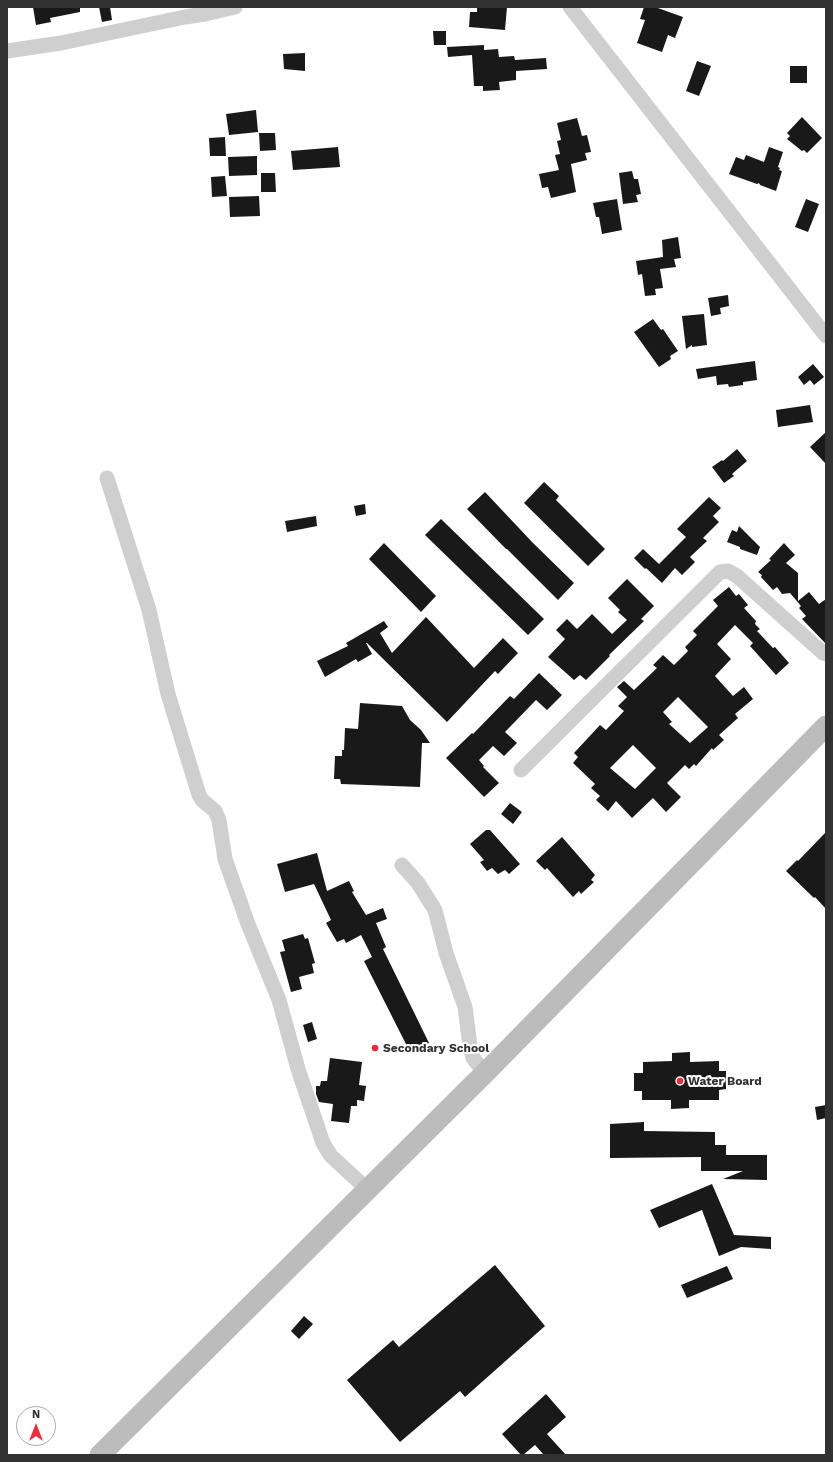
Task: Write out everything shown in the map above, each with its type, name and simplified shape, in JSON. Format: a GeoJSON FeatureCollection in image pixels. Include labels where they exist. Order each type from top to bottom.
{"type":"FeatureCollection","features":[{"type":"Feature","properties":{"kind":"main road"},"geometry":{"type":"LineString","coordinates":[[100,1455],[485,1073],[826,726]]}},
{"type":"Feature","properties":{"kind":"street"},"geometry":{"type":"LineString","coordinates":[[7,52],[61,43],[185,17],[204,10],[235,7]]}},
{"type":"Feature","properties":{"kind":"street"},"geometry":{"type":"LineString","coordinates":[[570,7],[826,336]]}},
{"type":"Feature","properties":{"kind":"street"},"geometry":{"type":"LineString","coordinates":[[106,478],[149,610],[168,694],[199,795],[202,800],[215,811],[219,820],[225,859],[248,924],[279,1000],[298,1069],[323,1143],[331,1156],[367,1189]]}},
{"type":"Feature","properties":{"kind":"street"},"geometry":{"type":"LineString","coordinates":[[521,770],[720,572],[728,571],[737,576],[817,648],[826,654]]}},
{"type":"Feature","properties":{"kind":"street"},"geometry":{"type":"LineString","coordinates":[[402,865],[418,883],[435,910],[446,953],[465,1007],[473,1058],[485,1073]]}},
{"type":"Feature","properties":{"kind":"building"},"geometry":{"type":"Polygon","coordinates":[[[33,7],[80,7],[80,12],[50,18],[51,22],[36,25],[33,7]]]}},
{"type":"Feature","properties":{"kind":"building"},"geometry":{"type":"Polygon","coordinates":[[[99,7],[110,7],[112,20],[102,22],[99,7]]]}},
{"type":"Feature","properties":{"kind":"building"},"geometry":{"type":"Polygon","coordinates":[[[477,7],[507,7],[505,30],[469,27],[470,12],[477,12],[477,7]]]}},
{"type":"Feature","properties":{"kind":"building"},"geometry":{"type":"Polygon","coordinates":[[[644,7],[655,7],[683,17],[675,38],[668,35],[662,52],[637,43],[645,20],[640,19],[644,7]]]}},
{"type":"Feature","properties":{"kind":"building"},"geometry":{"type":"Polygon","coordinates":[[[433,31],[446,31],[446,45],[434,45],[433,31]]]}},
{"type":"Feature","properties":{"kind":"building"},"geometry":{"type":"Polygon","coordinates":[[[484,45],[484,50],[498,49],[499,57],[514,56],[515,60],[546,58],[547,69],[516,71],[516,80],[499,82],[500,90],[483,91],[483,86],[474,86],[472,55],[448,57],[447,47],[484,45]]]}},
{"type":"Feature","properties":{"kind":"building"},"geometry":{"type":"Polygon","coordinates":[[[305,53],[305,71],[284,69],[283,54],[305,53]]]}},
{"type":"Feature","properties":{"kind":"building"},"geometry":{"type":"Polygon","coordinates":[[[697,61],[711,66],[699,96],[686,91],[697,61]]]}},
{"type":"Feature","properties":{"kind":"building"},"geometry":{"type":"Polygon","coordinates":[[[790,66],[807,66],[807,83],[790,83],[790,66]]]}},
{"type":"Feature","properties":{"kind":"building"},"geometry":{"type":"Polygon","coordinates":[[[256,110],[258,132],[229,135],[226,114],[256,110]]]}},
{"type":"Feature","properties":{"kind":"building"},"geometry":{"type":"Polygon","coordinates":[[[802,117],[822,138],[807,153],[804,150],[802,151],[787,139],[790,136],[787,133],[802,117]]]}},
{"type":"Feature","properties":{"kind":"building"},"geometry":{"type":"Polygon","coordinates":[[[577,118],[582,136],[587,135],[591,152],[585,153],[587,160],[571,164],[576,192],[551,198],[548,187],[542,188],[539,174],[559,170],[555,155],[560,154],[557,141],[561,140],[557,123],[577,118]]]}},
{"type":"Feature","properties":{"kind":"building"},"geometry":{"type":"Polygon","coordinates":[[[259,133],[275,133],[276,150],[260,151],[259,133]]]}},
{"type":"Feature","properties":{"kind":"building"},"geometry":{"type":"Polygon","coordinates":[[[225,137],[226,156],[210,156],[209,138],[225,137]]]}},
{"type":"Feature","properties":{"kind":"building"},"geometry":{"type":"Polygon","coordinates":[[[338,147],[340,167],[293,170],[291,151],[338,147]]]}},
{"type":"Feature","properties":{"kind":"building"},"geometry":{"type":"Polygon","coordinates":[[[769,147],[783,152],[778,167],[780,168],[779,170],[782,171],[776,191],[760,185],[759,183],[757,184],[729,174],[736,157],[744,160],[746,155],[764,162],[769,147]]]}},
{"type":"Feature","properties":{"kind":"building"},"geometry":{"type":"Polygon","coordinates":[[[257,156],[257,175],[229,176],[228,157],[257,156]]]}},
{"type":"Feature","properties":{"kind":"building"},"geometry":{"type":"Polygon","coordinates":[[[632,171],[634,179],[638,179],[641,194],[636,195],[638,202],[623,204],[619,173],[632,171]]]}},
{"type":"Feature","properties":{"kind":"building"},"geometry":{"type":"Polygon","coordinates":[[[261,173],[275,173],[276,192],[261,192],[261,173]]]}},
{"type":"Feature","properties":{"kind":"building"},"geometry":{"type":"Polygon","coordinates":[[[225,176],[227,196],[212,197],[211,177],[225,176]]]}},
{"type":"Feature","properties":{"kind":"building"},"geometry":{"type":"Polygon","coordinates":[[[259,196],[260,216],[230,217],[229,197],[259,196]]]}},
{"type":"Feature","properties":{"kind":"building"},"geometry":{"type":"Polygon","coordinates":[[[617,199],[622,230],[602,234],[599,217],[596,217],[593,203],[617,199]]]}},
{"type":"Feature","properties":{"kind":"building"},"geometry":{"type":"Polygon","coordinates":[[[806,199],[819,204],[808,232],[795,227],[806,199]]]}},
{"type":"Feature","properties":{"kind":"building"},"geometry":{"type":"Polygon","coordinates":[[[678,237],[681,258],[674,259],[676,267],[660,269],[663,288],[655,289],[656,295],[645,296],[642,274],[638,275],[636,261],[663,257],[662,240],[678,237]]]}},
{"type":"Feature","properties":{"kind":"building"},"geometry":{"type":"Polygon","coordinates":[[[728,295],[729,306],[720,308],[721,314],[711,316],[708,298],[728,295]]]}},
{"type":"Feature","properties":{"kind":"building"},"geometry":{"type":"Polygon","coordinates":[[[704,314],[707,345],[692,347],[692,345],[686,349],[682,316],[704,314]]]}},
{"type":"Feature","properties":{"kind":"building"},"geometry":{"type":"Polygon","coordinates":[[[653,319],[661,330],[663,329],[678,351],[670,356],[671,359],[659,367],[634,332],[653,319]]]}},
{"type":"Feature","properties":{"kind":"building"},"geometry":{"type":"Polygon","coordinates":[[[755,361],[757,380],[743,382],[743,385],[729,387],[728,384],[717,385],[716,376],[698,379],[696,369],[755,361]]]}},
{"type":"Feature","properties":{"kind":"building"},"geometry":{"type":"Polygon","coordinates":[[[813,364],[824,377],[814,385],[810,380],[804,385],[798,377],[813,364]]]}},
{"type":"Feature","properties":{"kind":"building"},"geometry":{"type":"Polygon","coordinates":[[[810,405],[813,422],[778,427],[776,410],[810,405]]]}},
{"type":"Feature","properties":{"kind":"building"},"geometry":{"type":"Polygon","coordinates":[[[826,432],[826,464],[810,447],[826,432]]]}},
{"type":"Feature","properties":{"kind":"building"},"geometry":{"type":"Polygon","coordinates":[[[737,449],[747,461],[732,474],[734,476],[724,483],[712,467],[722,460],[723,461],[737,449]]]}},
{"type":"Feature","properties":{"kind":"building"},"geometry":{"type":"Polygon","coordinates":[[[544,482],[559,496],[556,500],[605,549],[588,566],[524,503],[544,482]]]}},
{"type":"Feature","properties":{"kind":"building"},"geometry":{"type":"Polygon","coordinates":[[[485,492],[533,543],[574,583],[558,600],[467,509],[485,492]]]}},
{"type":"Feature","properties":{"kind":"building"},"geometry":{"type":"Polygon","coordinates":[[[709,497],[721,508],[713,516],[719,522],[703,538],[707,541],[690,557],[695,562],[682,575],[675,568],[662,583],[634,558],[643,549],[659,564],[686,537],[677,529],[709,497]]]}},
{"type":"Feature","properties":{"kind":"building"},"geometry":{"type":"Polygon","coordinates":[[[365,504],[366,514],[356,516],[354,506],[365,504]]]}},
{"type":"Feature","properties":{"kind":"building"},"geometry":{"type":"Polygon","coordinates":[[[316,516],[317,526],[287,532],[285,521],[316,516]]]}},
{"type":"Feature","properties":{"kind":"building"},"geometry":{"type":"Polygon","coordinates":[[[441,519],[544,619],[528,635],[425,535],[441,519]]]}},
{"type":"Feature","properties":{"kind":"building"},"geometry":{"type":"Polygon","coordinates":[[[739,526],[760,547],[757,555],[740,549],[740,547],[727,542],[732,530],[737,532],[739,526]]]}},
{"type":"Feature","properties":{"kind":"building"},"geometry":{"type":"Polygon","coordinates":[[[384,543],[436,596],[421,612],[369,559],[384,543]]]}},
{"type":"Feature","properties":{"kind":"building"},"geometry":{"type":"Polygon","coordinates":[[[784,543],[795,555],[786,563],[798,573],[798,601],[809,592],[819,604],[826,599],[826,644],[802,619],[806,616],[799,608],[801,606],[790,593],[782,594],[777,587],[773,590],[758,572],[771,560],[769,559],[784,543]]]}},
{"type":"Feature","properties":{"kind":"building"},"geometry":{"type":"Polygon","coordinates":[[[627,579],[654,606],[641,619],[644,621],[586,680],[580,675],[574,680],[548,657],[565,639],[556,630],[567,619],[577,629],[592,614],[612,634],[627,620],[618,612],[620,610],[608,598],[627,579]]]}},
{"type":"Feature","properties":{"kind":"building"},"geometry":{"type":"Polygon","coordinates":[[[729,587],[736,596],[739,594],[748,605],[744,608],[756,621],[755,624],[760,629],[757,631],[773,648],[775,647],[789,663],[776,675],[750,646],[753,643],[735,625],[717,644],[731,659],[715,676],[733,696],[744,687],[753,699],[735,714],[738,718],[719,735],[724,740],[713,750],[712,748],[696,766],[694,764],[689,769],[685,765],[667,783],[681,797],[666,812],[653,798],[632,818],[616,801],[608,811],[596,800],[600,796],[591,788],[595,784],[573,763],[578,757],[574,753],[600,725],[606,730],[624,711],[618,706],[627,697],[617,687],[624,681],[634,690],[657,668],[653,665],[663,655],[674,665],[688,651],[685,647],[697,635],[693,631],[718,606],[713,600],[729,587]],[[678,697],[663,712],[672,722],[669,724],[690,743],[708,727],[678,697]],[[633,745],[610,768],[635,789],[656,768],[633,745]]]}},
{"type":"Feature","properties":{"kind":"building"},"geometry":{"type":"Polygon","coordinates":[[[426,617],[474,668],[503,638],[518,653],[498,674],[495,671],[447,722],[367,643],[372,654],[358,662],[356,659],[325,677],[317,661],[348,646],[346,643],[384,621],[388,627],[380,633],[392,653],[426,617]]]}},
{"type":"Feature","properties":{"kind":"building"},"geometry":{"type":"Polygon","coordinates":[[[539,673],[562,695],[547,710],[536,700],[505,732],[517,743],[504,756],[493,746],[479,760],[484,766],[483,767],[499,783],[484,797],[446,758],[472,733],[473,734],[510,696],[514,699],[539,673]]]}},
{"type":"Feature","properties":{"kind":"building"},"geometry":{"type":"Polygon","coordinates":[[[360,703],[402,706],[410,720],[421,730],[430,743],[422,743],[420,787],[341,784],[340,779],[334,779],[335,756],[342,756],[342,750],[344,750],[345,728],[358,729],[360,703]]]}},
{"type":"Feature","properties":{"kind":"building"},"geometry":{"type":"Polygon","coordinates":[[[510,803],[522,812],[513,824],[501,814],[510,803]]]}},
{"type":"Feature","properties":{"kind":"building"},"geometry":{"type":"Polygon","coordinates":[[[486,830],[490,830],[520,864],[509,874],[505,870],[498,874],[492,868],[487,871],[480,862],[484,860],[470,844],[486,830]]]}},
{"type":"Feature","properties":{"kind":"building"},"geometry":{"type":"Polygon","coordinates":[[[826,832],[826,909],[786,871],[797,860],[798,861],[826,832]]]}},
{"type":"Feature","properties":{"kind":"building"},"geometry":{"type":"Polygon","coordinates":[[[562,837],[595,875],[591,880],[594,882],[581,894],[579,891],[573,897],[547,868],[545,870],[536,861],[562,837]]]}},
{"type":"Feature","properties":{"kind":"building"},"geometry":{"type":"Polygon","coordinates":[[[317,853],[327,891],[349,881],[354,891],[352,892],[366,915],[383,908],[387,919],[376,923],[386,947],[383,949],[429,1043],[410,1052],[364,961],[372,957],[361,935],[346,943],[344,939],[337,942],[326,923],[331,920],[314,884],[285,892],[277,864],[317,853]]]}},
{"type":"Feature","properties":{"kind":"building"},"geometry":{"type":"Polygon","coordinates":[[[303,934],[305,939],[308,938],[315,963],[312,964],[314,973],[299,977],[302,989],[291,992],[280,952],[285,951],[282,940],[303,934]]]}},
{"type":"Feature","properties":{"kind":"building"},"geometry":{"type":"Polygon","coordinates":[[[312,1022],[317,1039],[308,1042],[303,1025],[312,1022]]]}},
{"type":"Feature","properties":{"kind":"building","name":"Water Board"},"geometry":{"type":"Polygon","coordinates":[[[690,1052],[690,1062],[719,1061],[719,1071],[726,1071],[726,1089],[719,1090],[719,1100],[689,1100],[689,1108],[671,1109],[671,1100],[642,1100],[642,1091],[634,1091],[634,1073],[643,1073],[643,1062],[672,1061],[672,1053],[690,1052]]]}},
{"type":"Feature","properties":{"kind":"building"},"geometry":{"type":"Polygon","coordinates":[[[330,1058],[362,1062],[359,1085],[366,1086],[364,1101],[357,1100],[357,1106],[351,1106],[349,1123],[331,1121],[333,1104],[319,1102],[316,1094],[316,1086],[320,1086],[321,1081],[327,1081],[330,1058]]]}},
{"type":"Feature","properties":{"kind":"building"},"geometry":{"type":"Polygon","coordinates":[[[826,1105],[826,1118],[817,1120],[815,1107],[826,1105]]]}},
{"type":"Feature","properties":{"kind":"building"},"geometry":{"type":"Polygon","coordinates":[[[644,1122],[644,1131],[715,1132],[715,1145],[726,1145],[726,1155],[767,1155],[767,1180],[723,1179],[743,1171],[701,1171],[701,1157],[610,1158],[610,1124],[644,1122]]]}},
{"type":"Feature","properties":{"kind":"building"},"geometry":{"type":"Polygon","coordinates":[[[712,1184],[734,1235],[771,1237],[771,1249],[741,1247],[719,1256],[702,1210],[659,1228],[650,1210],[712,1184]]]}},
{"type":"Feature","properties":{"kind":"building"},"geometry":{"type":"Polygon","coordinates":[[[495,1265],[545,1326],[465,1397],[460,1391],[400,1442],[347,1380],[393,1340],[399,1347],[495,1265]]]}},
{"type":"Feature","properties":{"kind":"building"},"geometry":{"type":"Polygon","coordinates":[[[727,1266],[733,1279],[687,1298],[681,1285],[727,1266]]]}},
{"type":"Feature","properties":{"kind":"building"},"geometry":{"type":"Polygon","coordinates":[[[304,1316],[313,1324],[299,1339],[291,1331],[304,1316]]]}},
{"type":"Feature","properties":{"kind":"building"},"geometry":{"type":"Polygon","coordinates":[[[546,1394],[566,1417],[547,1434],[566,1455],[544,1455],[535,1445],[521,1455],[502,1434],[546,1394]]]}},
{"type":"Feature","properties":{"kind":"place","name":"Secondary School"},"geometry":{"type":"Point","coordinates":[375,1048]}},
{"type":"Feature","properties":{"kind":"place","name":"Water Board"},"geometry":{"type":"Point","coordinates":[680,1081]}}]}
